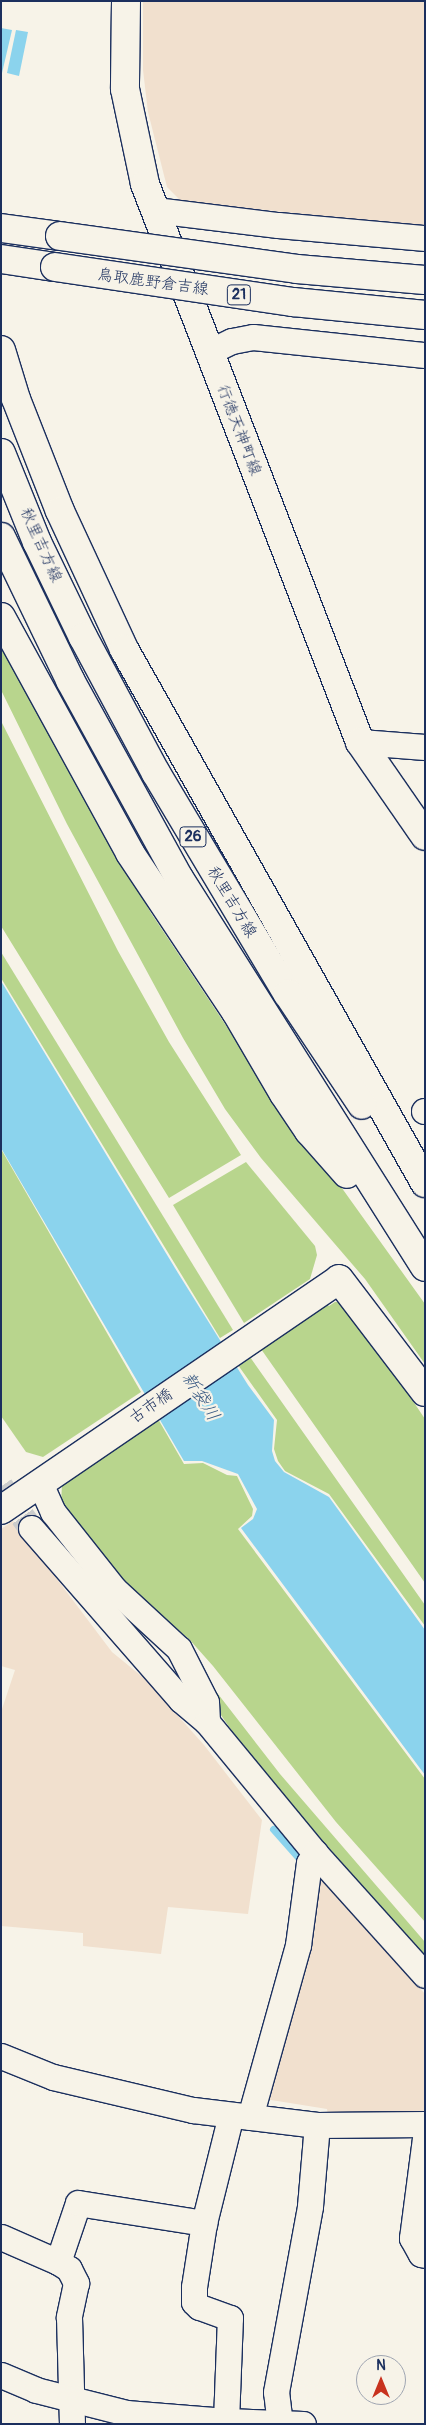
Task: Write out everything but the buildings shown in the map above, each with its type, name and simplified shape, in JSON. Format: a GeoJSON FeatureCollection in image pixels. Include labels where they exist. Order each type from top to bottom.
{"type":"FeatureCollection","features":[{"type":"Feature","properties":{"kind":"main road","name":"行徳天神町線"},"geometry":{"type":"LineString","coordinates":[[126,1],[125,89],[145,184],[360,742],[425,836]]}},
{"type":"Feature","properties":{"kind":"main road","name":"鳥取鹿野倉吉線"},"geometry":{"type":"LineString","coordinates":[[1,228],[297,269],[425,280]]}},
{"type":"Feature","properties":{"kind":"main road","name":"鳥取鹿野倉吉線"},"geometry":{"type":"LineString","coordinates":[[1,259],[293,302],[425,315]]}},
{"type":"Feature","properties":{"kind":"main road"},"geometry":{"type":"LineString","coordinates":[[1,350],[16,399],[60,511],[124,649],[425,1183]]}},
{"type":"Feature","properties":{"kind":"main road","name":"秋里吉方線"},"geometry":{"type":"LineString","coordinates":[[1,453],[38,542],[83,637],[183,819],[288,994],[425,1200]]}},
{"type":"Feature","properties":{"kind":"main road","name":"秋里吉方線"},"geometry":{"type":"LineString","coordinates":[[1,537],[74,688],[180,878],[403,1237],[425,1267]]}},
{"type":"Feature","properties":{"kind":"main road"},"geometry":{"type":"LineString","coordinates":[[1,617],[130,854],[236,1012],[284,1094],[310,1131],[403,1237]]}},
{"type":"Feature","properties":{"kind":"main road","name":"古市橋"},"geometry":{"type":"LineString","coordinates":[[1,1510],[339,1278],[425,1392]]}},
{"type":"Feature","properties":{"kind":"street"},"geometry":{"type":"LineString","coordinates":[[155,210],[278,225],[425,238]]}},
{"type":"Feature","properties":{"kind":"street"},"geometry":{"type":"LineString","coordinates":[[209,352],[232,341],[253,337],[425,355]]}},
{"type":"Feature","properties":{"kind":"street"},"geometry":{"type":"LineString","coordinates":[[360,742],[425,747]]}},
{"type":"Feature","properties":{"kind":"street"},"geometry":{"type":"LineString","coordinates":[[40,1483],[53,1512],[114,1589],[180,1650],[206,1702],[207,1722]]}},
{"type":"Feature","properties":{"kind":"street"},"geometry":{"type":"LineString","coordinates":[[31,1528],[181,1700],[207,1722],[315,1852],[425,1975]]}},
{"type":"Feature","properties":{"kind":"street"},"geometry":{"type":"LineString","coordinates":[[226,2422],[230,2318],[194,2302],[204,2223],[298,1944],[306,1900],[308,1863],[315,1852]]}},
{"type":"Feature","properties":{"kind":"street"},"geometry":{"type":"LineString","coordinates":[[1,2056],[53,2077],[193,2110],[317,2125],[425,2124]]}},
{"type":"Feature","properties":{"kind":"street"},"geometry":{"type":"LineString","coordinates":[[1,2375],[36,2390],[126,2413],[226,2422],[287,2423],[276,2392],[310,2206],[317,2125]]}},
{"type":"Feature","properties":{"kind":"street"},"geometry":{"type":"LineString","coordinates":[[425,2138],[412,2238],[425,2255]]}},
{"type":"Feature","properties":{"kind":"street"},"geometry":{"type":"LineString","coordinates":[[58,2262],[78,2202],[204,2223]]}},
{"type":"Feature","properties":{"kind":"street"},"geometry":{"type":"LineString","coordinates":[[1,2237],[58,2262],[69,2269],[76,2283],[69,2317],[72,2424]]}},
{"type":"Feature","properties":{"kind":"shaded area"},"geometry":{"type":"Polygon","coordinates":[[[143,1],[425,1],[425,227],[181,201],[167,187],[148,112],[143,70],[143,1]]]}},
{"type":"Feature","properties":{"kind":"shaded area"},"geometry":{"type":"Polygon","coordinates":[[[13,1521],[112,1652],[145,1679],[204,1745],[262,1820],[248,1914],[168,1907],[161,1954],[83,1946],[83,1933],[1,1926],[1,1712],[15,1670],[1,1666],[1,1529],[13,1521]]]}},
{"type":"Feature","properties":{"kind":"shaded area"},"geometry":{"type":"Polygon","coordinates":[[[322,1879],[425,1994],[425,2113],[328,2116],[327,2109],[265,2099],[295,2006],[319,1882],[322,1879]]]}},
{"type":"Feature","properties":{"kind":"green space"},"geometry":{"type":"Polygon","coordinates":[[[1,647],[151,913],[235,1039],[425,1304],[425,1364],[365,1279],[261,1158],[225,1109],[183,1038],[67,824],[1,690],[1,647]]]}},
{"type":"Feature","properties":{"kind":"green space"},"geometry":{"type":"Polygon","coordinates":[[[1,721],[118,951],[169,1042],[241,1155],[169,1198],[1,926],[1,721]]]}},
{"type":"Feature","properties":{"kind":"green space"},"geometry":{"type":"Polygon","coordinates":[[[1,952],[233,1330],[220,1338],[1,978],[1,952]]]}},
{"type":"Feature","properties":{"kind":"green space"},"geometry":{"type":"Polygon","coordinates":[[[1,1149],[141,1392],[43,1457],[26,1452],[1,1416],[1,1149]]]}},
{"type":"Feature","properties":{"kind":"green space"},"geometry":{"type":"Polygon","coordinates":[[[246,1162],[315,1246],[317,1255],[310,1279],[244,1323],[173,1205],[246,1162]]]}},
{"type":"Feature","properties":{"kind":"green space"},"geometry":{"type":"Polygon","coordinates":[[[335,1302],[342,1302],[352,1310],[425,1419],[425,1583],[261,1349],[327,1304],[329,1306],[335,1302]]]}},
{"type":"Feature","properties":{"kind":"green space"},"geometry":{"type":"Polygon","coordinates":[[[250,1357],[425,1605],[425,1626],[329,1494],[285,1471],[278,1461],[274,1449],[277,1420],[238,1365],[250,1357]]]}},
{"type":"Feature","properties":{"kind":"green space"},"geometry":{"type":"Polygon","coordinates":[[[158,1419],[184,1464],[203,1463],[227,1475],[237,1476],[253,1509],[252,1516],[238,1529],[425,1779],[425,1922],[336,1822],[213,1666],[189,1639],[139,1598],[114,1571],[61,1504],[62,1484],[158,1419]]]}},
{"type":"Feature","properties":{"kind":"green space"},"geometry":{"type":"Polygon","coordinates":[[[194,1663],[280,1774],[425,1942],[425,1959],[247,1753],[210,1699],[194,1663]]]}},
{"type":"Feature","properties":{"kind":"water"},"geometry":{"type":"Polygon","coordinates":[[[1,28],[12,30],[2,73],[1,72],[1,28]]]}},
{"type":"Feature","properties":{"kind":"water"},"geometry":{"type":"Polygon","coordinates":[[[16,30],[28,32],[19,76],[7,73],[16,30]]]}},
{"type":"Feature","properties":{"kind":"water","name":"新袋川"},"geometry":{"type":"Polygon","coordinates":[[[1,981],[178,1273],[248,1385],[274,1420],[272,1451],[275,1461],[284,1472],[329,1497],[425,1630],[425,1775],[241,1528],[253,1519],[257,1509],[238,1474],[202,1461],[184,1461],[1,1148],[1,981]]]}},
{"type":"Feature","properties":{"kind":"waterway"},"geometry":{"type":"LineString","coordinates":[[273,1829],[304,1864]]}},
{"type":"Feature","properties":{"kind":"tunnel"},"geometry":{"type":"LineString","coordinates":[[1,1486],[31,1528]]}}]}
